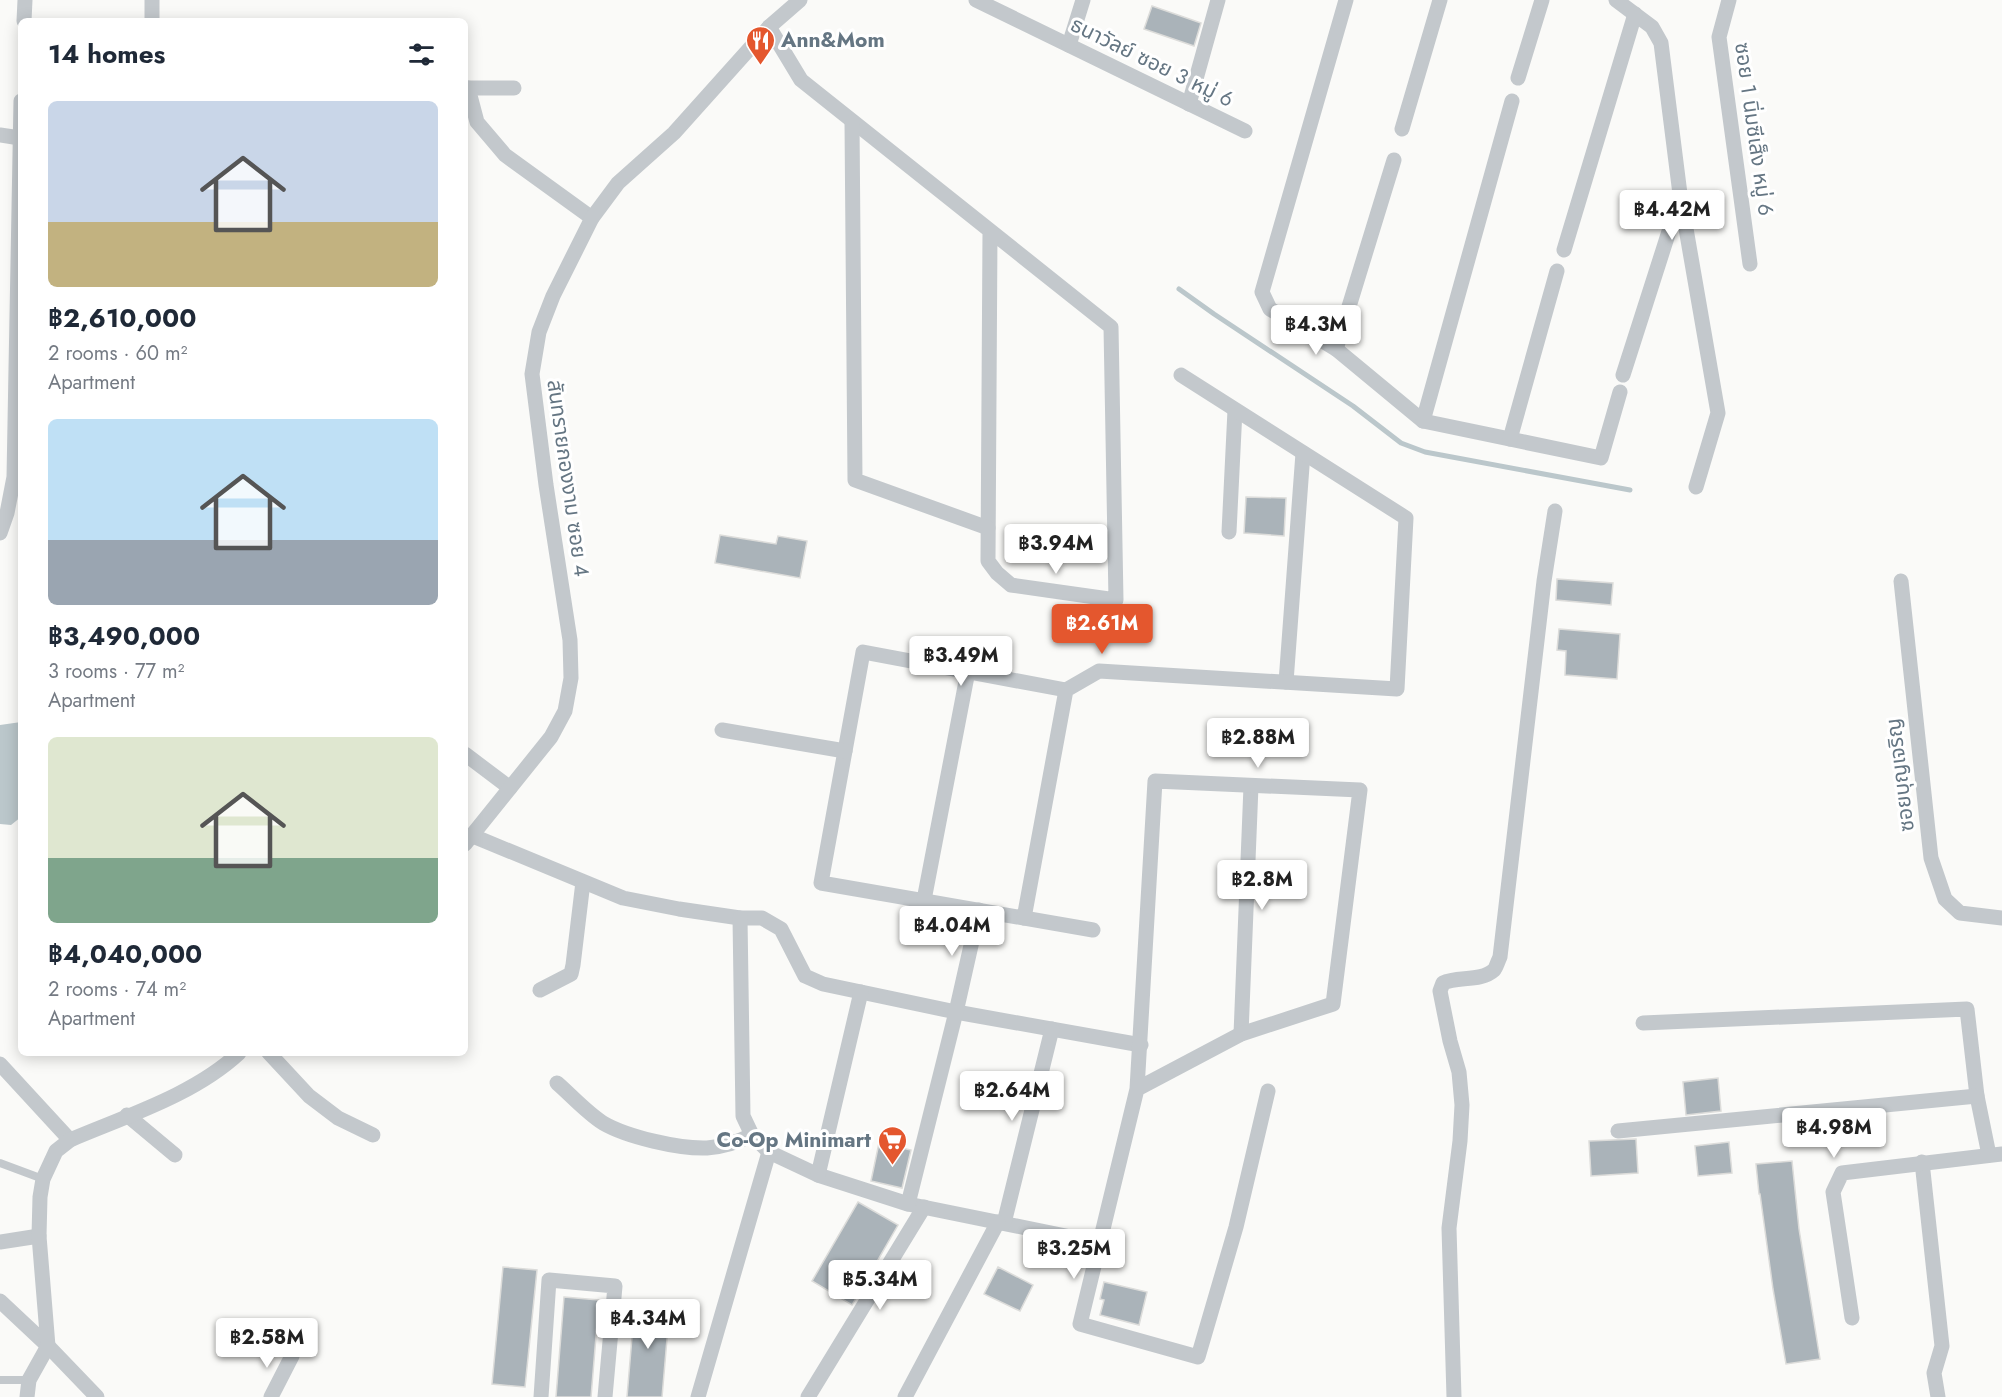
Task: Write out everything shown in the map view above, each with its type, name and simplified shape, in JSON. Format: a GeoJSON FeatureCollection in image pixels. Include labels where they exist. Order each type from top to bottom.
{"type":"FeatureCollection","features":[{"type":"Feature","properties":{"kind":"street"},"geometry":{"type":"LineString","coordinates":[[24,18],[25,0]]}},
{"type":"Feature","properties":{"kind":"street"},"geometry":{"type":"LineString","coordinates":[[152,0],[152,18]]}},
{"type":"Feature","properties":{"kind":"street","name":"สันทรายกองงาม ซอย 4"},"geometry":{"type":"LineString","coordinates":[[469,840],[551,737],[565,711],[571,678],[570,640],[546,485],[532,374],[539,332],[553,296],[592,218],[618,183],[674,133],[769,27],[800,0]]}},
{"type":"Feature","properties":{"kind":"street","name":"ธนาวัลย์ ซอย 3 หมู่ 6"},"geometry":{"type":"LineString","coordinates":[[976,0],[1245,131]]}},
{"type":"Feature","properties":{"kind":"street"},"geometry":{"type":"LineString","coordinates":[[1069,45],[1083,0]]}},
{"type":"Feature","properties":{"kind":"street"},"geometry":{"type":"LineString","coordinates":[[1189,104],[1218,0]]}},
{"type":"Feature","properties":{"kind":"street"},"geometry":{"type":"LineString","coordinates":[[1346,0],[1262,292],[1270,309],[1336,350],[1423,422],[1601,458],[1620,392]]}},
{"type":"Feature","properties":{"kind":"street"},"geometry":{"type":"LineString","coordinates":[[1402,129],[1440,0]]}},
{"type":"Feature","properties":{"kind":"street"},"geometry":{"type":"LineString","coordinates":[[1518,78],[1542,0]]}},
{"type":"Feature","properties":{"kind":"street"},"geometry":{"type":"LineString","coordinates":[[1616,0],[1652,27],[1661,43],[1680,194],[1718,412],[1696,487]]}},
{"type":"Feature","properties":{"kind":"street","name":"ซอย 1 นิ่มซีเส็ง หมู่ 6"},"geometry":{"type":"LineString","coordinates":[[1729,0],[1719,37],[1750,264]]}},
{"type":"Feature","properties":{"kind":"street"},"geometry":{"type":"LineString","coordinates":[[1564,250],[1635,14]]}},
{"type":"Feature","properties":{"kind":"street"},"geometry":{"type":"LineString","coordinates":[[769,27],[801,80],[1111,327],[1116,600],[1011,585],[997,573],[988,561],[990,231]]}},
{"type":"Feature","properties":{"kind":"street"},"geometry":{"type":"LineString","coordinates":[[468,88],[513,88]]}},
{"type":"Feature","properties":{"kind":"street"},"geometry":{"type":"LineString","coordinates":[[468,94],[477,122],[505,155],[592,218]]}},
{"type":"Feature","properties":{"kind":"street"},"geometry":{"type":"LineString","coordinates":[[1423,422],[1512,101]]}},
{"type":"Feature","properties":{"kind":"street"},"geometry":{"type":"LineString","coordinates":[[852,122],[855,480],[988,528]]}},
{"type":"Feature","properties":{"kind":"street"},"geometry":{"type":"LineString","coordinates":[[0,135],[18,138]]}},
{"type":"Feature","properties":{"kind":"street"},"geometry":{"type":"LineString","coordinates":[[1336,350],[1394,160]]}},
{"type":"Feature","properties":{"kind":"street"},"geometry":{"type":"LineString","coordinates":[[1623,375],[1680,194]]}},
{"type":"Feature","properties":{"kind":"street"},"geometry":{"type":"LineString","coordinates":[[1510,439],[1557,272]]}},
{"type":"Feature","properties":{"kind":"street"},"geometry":{"type":"LineString","coordinates":[[1093,930],[821,883],[863,652],[1066,690],[1098,671],[1397,689],[1406,518],[1181,375]]}},
{"type":"Feature","properties":{"kind":"street"},"geometry":{"type":"LineString","coordinates":[[1228,532],[1235,410]]}},
{"type":"Feature","properties":{"kind":"street"},"geometry":{"type":"LineString","coordinates":[[1286,682],[1304,453]]}},
{"type":"Feature","properties":{"kind":"street"},"geometry":{"type":"LineString","coordinates":[[0,533],[18,477]]}},
{"type":"Feature","properties":{"kind":"street"},"geometry":{"type":"LineString","coordinates":[[1454,1397],[1449,1228],[1462,1105],[1459,1072],[1440,991],[1443,983],[1450,979],[1484,976],[1494,970],[1500,957],[1544,581],[1555,511]]}},
{"type":"Feature","properties":{"kind":"street","name":"ซอยบุญเจริญ"},"geometry":{"type":"LineString","coordinates":[[1901,581],[1930,858],[1945,899],[1960,913],[2002,918]]}},
{"type":"Feature","properties":{"kind":"street"},"geometry":{"type":"LineString","coordinates":[[924,900],[968,671]]}},
{"type":"Feature","properties":{"kind":"street"},"geometry":{"type":"LineString","coordinates":[[1024,918],[1066,690]]}},
{"type":"Feature","properties":{"kind":"street"},"geometry":{"type":"LineString","coordinates":[[723,730],[845,752]]}},
{"type":"Feature","properties":{"kind":"street"},"geometry":{"type":"LineString","coordinates":[[468,756],[510,788]]}},
{"type":"Feature","properties":{"kind":"street"},"geometry":{"type":"LineString","coordinates":[[1137,1089],[1241,1034],[1334,1004],[1359,790],[1155,782],[1137,1089],[1080,1324],[1198,1357],[1236,1227],[1268,1091]]}},
{"type":"Feature","properties":{"kind":"street"},"geometry":{"type":"LineString","coordinates":[[1241,1034],[1251,786]]}},
{"type":"Feature","properties":{"kind":"street"},"geometry":{"type":"LineString","coordinates":[[469,840],[623,898],[741,918],[762,918],[781,929],[805,976],[823,984],[956,1012],[1141,1046]]}},
{"type":"Feature","properties":{"kind":"street"},"geometry":{"type":"LineString","coordinates":[[540,990],[571,974],[583,882]]}},
{"type":"Feature","properties":{"kind":"street"},"geometry":{"type":"LineString","coordinates":[[908,1204],[979,910]]}},
{"type":"Feature","properties":{"kind":"street"},"geometry":{"type":"LineString","coordinates":[[741,918],[743,1116],[752,1135],[769,1152],[818,1175],[908,1204],[1100,1243]]}},
{"type":"Feature","properties":{"kind":"street"},"geometry":{"type":"LineString","coordinates":[[818,1175],[861,992]]}},
{"type":"Feature","properties":{"kind":"street"},"geometry":{"type":"LineString","coordinates":[[1643,1023],[1967,1009],[1977,1096],[1995,1155],[1842,1173],[1833,1192],[1852,1318]]}},
{"type":"Feature","properties":{"kind":"street"},"geometry":{"type":"LineString","coordinates":[[905,1397],[1001,1223],[1052,1029]]}},
{"type":"Feature","properties":{"kind":"street"},"geometry":{"type":"LineString","coordinates":[[27,1397],[29,1380],[48,1346],[39,1236],[40,1197],[43,1179],[56,1151],[69,1140],[193,1088],[236,1056]]}},
{"type":"Feature","properties":{"kind":"street"},"geometry":{"type":"LineString","coordinates":[[272,1056],[309,1096],[338,1118],[373,1134]]}},
{"type":"Feature","properties":{"kind":"street"},"geometry":{"type":"LineString","coordinates":[[0,1064],[69,1140]]}},
{"type":"Feature","properties":{"kind":"street"},"geometry":{"type":"LineString","coordinates":[[557,1083],[602,1122],[626,1134],[669,1144],[706,1148],[739,1142],[752,1135]]}},
{"type":"Feature","properties":{"kind":"street"},"geometry":{"type":"LineString","coordinates":[[1618,1131],[1977,1096]]}},
{"type":"Feature","properties":{"kind":"street"},"geometry":{"type":"LineString","coordinates":[[127,1115],[175,1155]]}},
{"type":"Feature","properties":{"kind":"street"},"geometry":{"type":"LineString","coordinates":[[698,1397],[769,1152]]}},
{"type":"Feature","properties":{"kind":"street"},"geometry":{"type":"LineString","coordinates":[[1922,1162],[1942,1346],[1934,1373],[1938,1397]]}},
{"type":"Feature","properties":{"kind":"street"},"geometry":{"type":"LineString","coordinates":[[808,1397],[924,1208]]}},
{"type":"Feature","properties":{"kind":"street"},"geometry":{"type":"LineString","coordinates":[[0,1242],[39,1236]]}},
{"type":"Feature","properties":{"kind":"street"},"geometry":{"type":"LineString","coordinates":[[541,1397],[549,1280],[615,1286],[605,1397]]}},
{"type":"Feature","properties":{"kind":"street"},"geometry":{"type":"LineString","coordinates":[[0,1301],[97,1397]]}},
{"type":"Feature","properties":{"kind":"street"},"geometry":{"type":"LineString","coordinates":[[272,1397],[292,1356]]}},
{"type":"Feature","properties":{"kind":"lane"},"geometry":{"type":"LineString","coordinates":[[0,1163],[43,1179]]}},
{"type":"Feature","properties":{"kind":"lane"},"geometry":{"type":"LineString","coordinates":[[0,1380],[29,1380]]}},
{"type":"Feature","properties":{"kind":"shaded area"},"geometry":{"type":"Polygon","coordinates":[[[18,722],[18,819],[11,825],[0,824],[0,725],[18,722]]]}},
{"type":"Feature","properties":{"kind":"building"},"geometry":{"type":"Polygon","coordinates":[[[1152,6],[1201,23],[1194,46],[1144,29],[1152,6]]]}},
{"type":"Feature","properties":{"kind":"building"},"geometry":{"type":"Polygon","coordinates":[[[1246,497],[1286,498],[1284,536],[1244,533],[1246,497]]]}},
{"type":"Feature","properties":{"kind":"building"},"geometry":{"type":"Polygon","coordinates":[[[720,535],[776,544],[778,536],[807,541],[800,578],[715,563],[720,535]]]}},
{"type":"Feature","properties":{"kind":"building"},"geometry":{"type":"Polygon","coordinates":[[[1557,579],[1613,583],[1611,605],[1556,600],[1557,579]]]}},
{"type":"Feature","properties":{"kind":"building"},"geometry":{"type":"Polygon","coordinates":[[[1559,629],[1620,634],[1617,679],[1565,675],[1566,651],[1557,650],[1559,629]]]}},
{"type":"Feature","properties":{"kind":"building"},"geometry":{"type":"Polygon","coordinates":[[[1718,1078],[1721,1111],[1686,1115],[1683,1082],[1718,1078]]]}},
{"type":"Feature","properties":{"kind":"building"},"geometry":{"type":"Polygon","coordinates":[[[1636,1139],[1638,1173],[1591,1176],[1589,1141],[1636,1139]]]}},
{"type":"Feature","properties":{"kind":"building"},"geometry":{"type":"Polygon","coordinates":[[[1729,1142],[1732,1173],[1698,1176],[1695,1146],[1729,1142]]]}},
{"type":"Feature","properties":{"kind":"building","name":"Co-Op Minimart"},"geometry":{"type":"Polygon","coordinates":[[[879,1143],[911,1150],[902,1188],[871,1181],[879,1143]]]}},
{"type":"Feature","properties":{"kind":"building"},"geometry":{"type":"Polygon","coordinates":[[[1792,1161],[1799,1229],[1820,1359],[1786,1364],[1756,1164],[1792,1161]]]}},
{"type":"Feature","properties":{"kind":"building"},"geometry":{"type":"Polygon","coordinates":[[[858,1202],[898,1225],[852,1305],[812,1281],[858,1202]]]}},
{"type":"Feature","properties":{"kind":"building"},"geometry":{"type":"Polygon","coordinates":[[[503,1267],[537,1270],[525,1387],[492,1384],[503,1267]]]}},
{"type":"Feature","properties":{"kind":"building"},"geometry":{"type":"Polygon","coordinates":[[[998,1267],[1033,1285],[1020,1311],[984,1294],[998,1267]]]}},
{"type":"Feature","properties":{"kind":"building"},"geometry":{"type":"Polygon","coordinates":[[[1104,1282],[1147,1292],[1139,1325],[1100,1315],[1104,1300],[1100,1299],[1104,1282]]]}},
{"type":"Feature","properties":{"kind":"building"},"geometry":{"type":"Polygon","coordinates":[[[564,1297],[599,1300],[591,1397],[556,1397],[564,1297]]]}},
{"type":"Feature","properties":{"kind":"building"},"geometry":{"type":"Polygon","coordinates":[[[635,1301],[670,1304],[662,1397],[627,1397],[635,1301]]]}},
{"type":"Feature","properties":{"kind":"waterway"},"geometry":{"type":"LineString","coordinates":[[1179,289],[1353,406],[1401,443],[1425,452],[1630,490]]}},
{"type":"Feature","properties":{"kind":"place","name":"Ann&Mom"},"geometry":{"type":"Point","coordinates":[760,66]}},
{"type":"Feature","properties":{"kind":"place","name":"Co-Op Minimart"},"geometry":{"type":"Point","coordinates":[892,1166]}}]}
